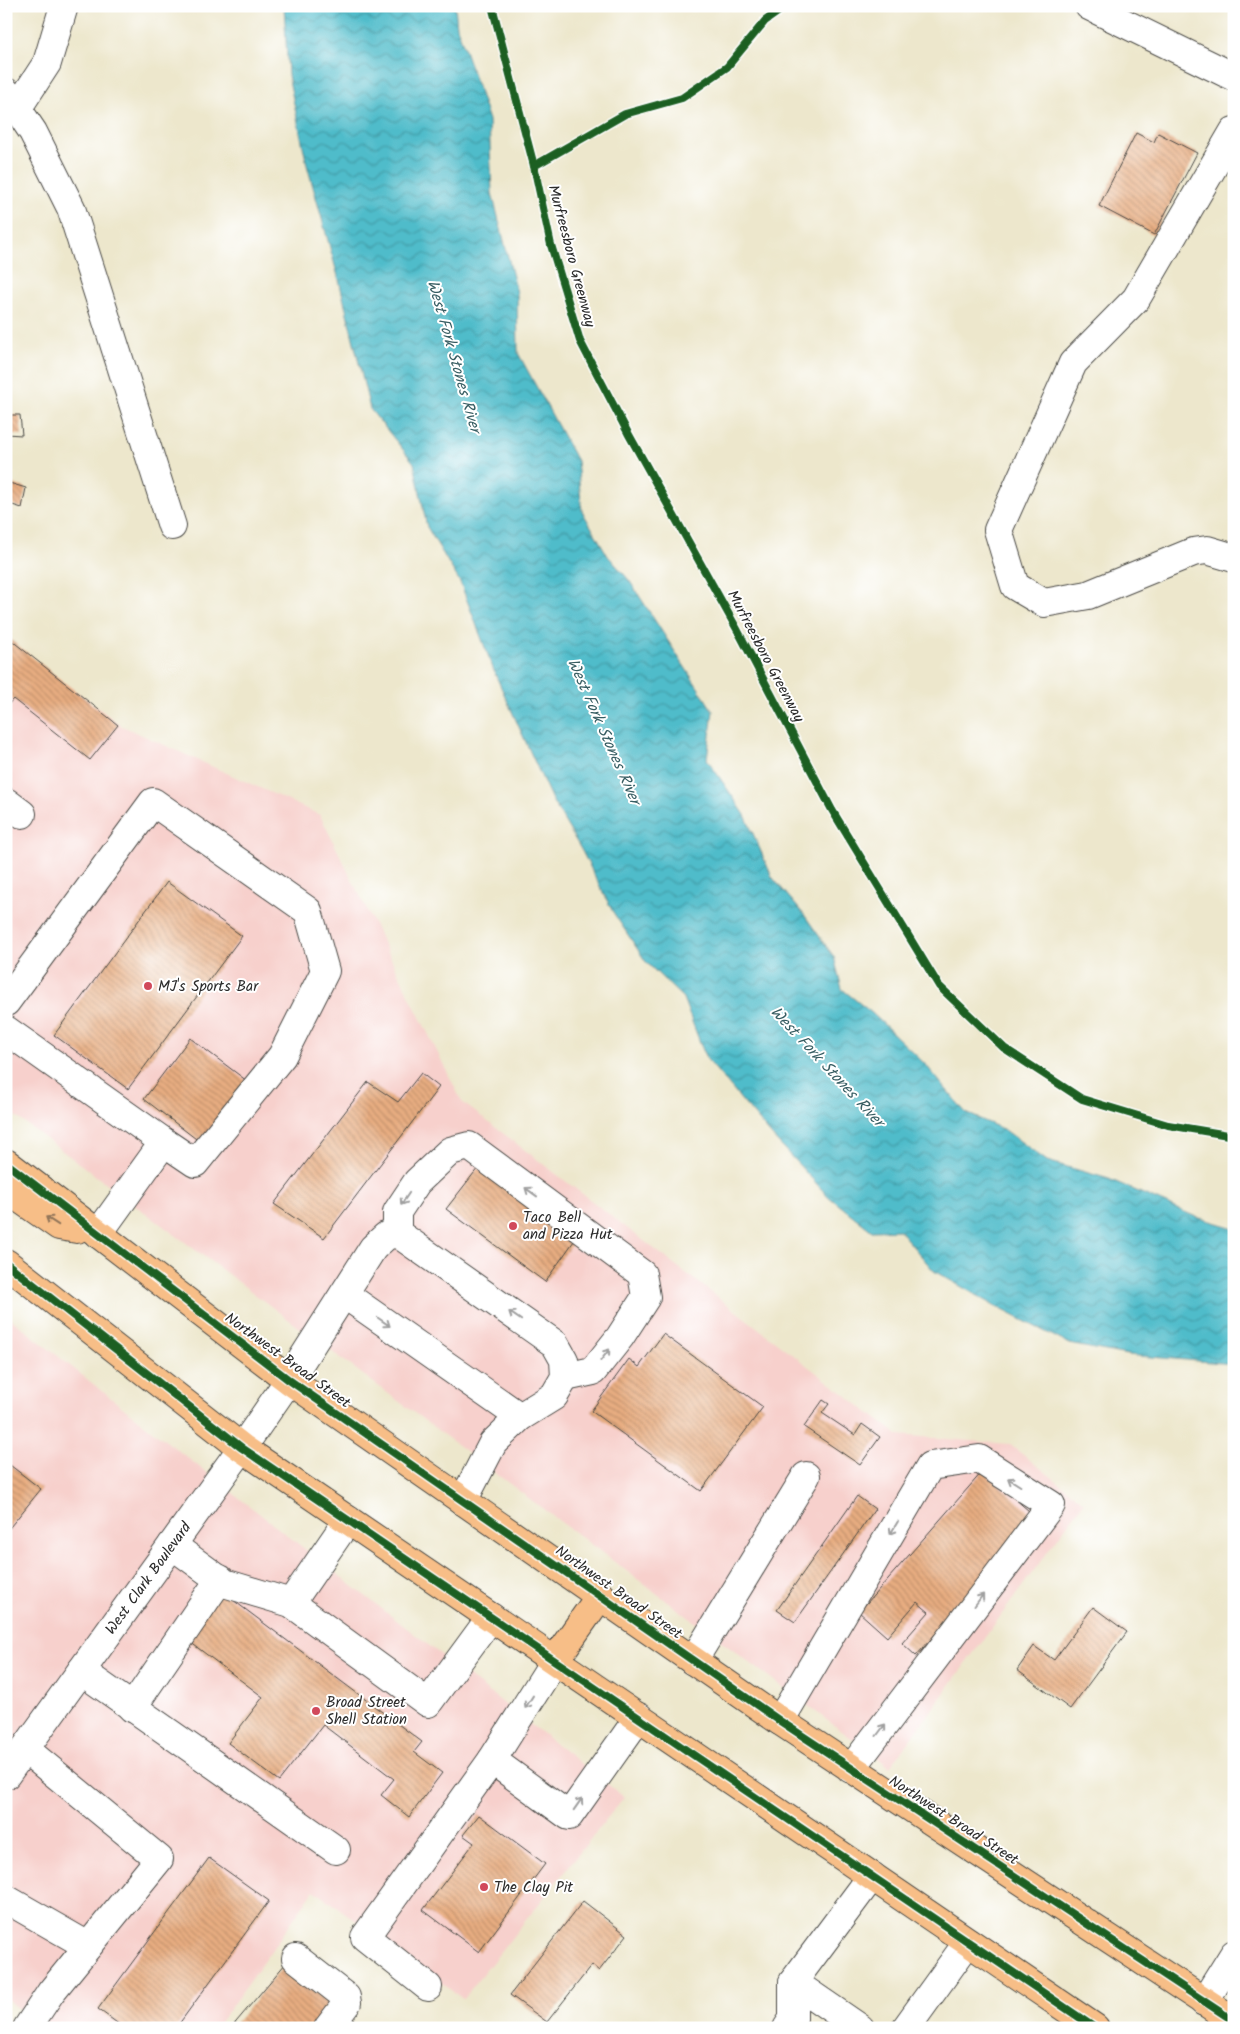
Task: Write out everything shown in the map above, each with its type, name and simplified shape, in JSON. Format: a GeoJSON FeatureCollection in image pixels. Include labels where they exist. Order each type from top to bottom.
{"type":"FeatureCollection","features":[{"type":"Feature","properties":{"kind":"main road","name":"Northwest Broad Street"},"geometry":{"type":"LineString","coordinates":[[6,1163],[289,1380],[780,1721],[1234,2020]]}},
{"type":"Feature","properties":{"kind":"main road"},"geometry":{"type":"LineString","coordinates":[[6,1189],[59,1226],[98,1234]]}},
{"type":"Feature","properties":{"kind":"main road"},"geometry":{"type":"LineString","coordinates":[[6,1263],[242,1448],[1095,2028]]}},
{"type":"Feature","properties":{"kind":"main road"},"geometry":{"type":"LineString","coordinates":[[555,1660],[600,1596]]}},
{"type":"Feature","properties":{"kind":"street"},"geometry":{"type":"LineString","coordinates":[[64,6],[47,63],[12,101],[33,132],[71,208],[172,526]]}},
{"type":"Feature","properties":{"kind":"street"},"geometry":{"type":"LineString","coordinates":[[1089,6],[1234,77]]}},
{"type":"Feature","properties":{"kind":"street"},"geometry":{"type":"LineString","coordinates":[[1234,131],[1136,300],[1073,363],[998,530],[1015,586],[1044,603],[1088,594],[1193,552],[1206,550],[1234,558]]}},
{"type":"Feature","properties":{"kind":"street"},"geometry":{"type":"LineString","coordinates":[[6,1002],[153,802],[308,911],[325,971],[282,1056],[195,1164],[6,1030]]}},
{"type":"Feature","properties":{"kind":"street"},"geometry":{"type":"LineString","coordinates":[[98,1234],[164,1142]]}},
{"type":"Feature","properties":{"kind":"street"},"geometry":{"type":"LineString","coordinates":[[463,1501],[493,1443],[520,1417],[554,1396],[565,1377],[564,1360],[555,1344],[397,1233],[397,1212],[417,1182],[450,1152],[469,1146],[642,1274],[646,1297],[620,1337],[593,1371],[565,1377]]}},
{"type":"Feature","properties":{"kind":"street","name":"West Clark Boulevard"},"geometry":{"type":"LineString","coordinates":[[6,1775],[242,1448],[289,1380],[374,1248],[386,1236],[397,1233]]}},
{"type":"Feature","properties":{"kind":"street"},"geometry":{"type":"LineString","coordinates":[[344,1294],[520,1417]]}},
{"type":"Feature","properties":{"kind":"street"},"geometry":{"type":"LineString","coordinates":[[780,1721],[930,1466],[979,1460],[1051,1505],[852,1768]]}},
{"type":"Feature","properties":{"kind":"street"},"geometry":{"type":"LineString","coordinates":[[693,1661],[806,1476]]}},
{"type":"Feature","properties":{"kind":"street"},"geometry":{"type":"LineString","coordinates":[[291,1603],[348,1520]]}},
{"type":"Feature","properties":{"kind":"street"},"geometry":{"type":"LineString","coordinates":[[172,1545],[224,1583],[291,1603],[428,1703],[491,1617]]}},
{"type":"Feature","properties":{"kind":"street"},"geometry":{"type":"LineString","coordinates":[[132,1708],[220,1579]]}},
{"type":"Feature","properties":{"kind":"street"},"geometry":{"type":"LineString","coordinates":[[428,1987],[366,1938],[492,1760],[555,1660]]}},
{"type":"Feature","properties":{"kind":"street"},"geometry":{"type":"LineString","coordinates":[[81,1671],[336,1850]]}},
{"type":"Feature","properties":{"kind":"street"},"geometry":{"type":"LineString","coordinates":[[492,1760],[569,1816],[639,1718]]}},
{"type":"Feature","properties":{"kind":"street"},"geometry":{"type":"LineString","coordinates":[[24,1749],[159,1859],[51,1992],[27,2028]]}},
{"type":"Feature","properties":{"kind":"street"},"geometry":{"type":"LineString","coordinates":[[790,2024],[793,1982],[872,1876]]}},
{"type":"Feature","properties":{"kind":"street"},"geometry":{"type":"LineString","coordinates":[[6,1899],[88,1946]]}},
{"type":"Feature","properties":{"kind":"street"},"geometry":{"type":"LineString","coordinates":[[906,2028],[968,1942]]}},
{"type":"Feature","properties":{"kind":"street"},"geometry":{"type":"LineString","coordinates":[[1204,2002],[1234,1954]]}},
{"type":"Feature","properties":{"kind":"street"},"geometry":{"type":"LineString","coordinates":[[296,1958],[346,1997],[347,2003],[328,2028]]}},
{"type":"Feature","properties":{"kind":"street"},"geometry":{"type":"LineString","coordinates":[[793,1982],[860,2028]]}},
{"type":"Feature","properties":{"kind":"shaded area"},"geometry":{"type":"Polygon","coordinates":[[[6,638],[122,726],[320,815],[462,1102],[898,1435],[1009,1444],[1084,1502],[890,1767],[6,1109],[6,638]]]}},
{"type":"Feature","properties":{"kind":"shaded area"},"geometry":{"type":"Polygon","coordinates":[[[6,1315],[624,1797],[463,1999],[314,1890],[216,2028],[46,2028],[6,1999],[6,1315]]]}},
{"type":"Feature","properties":{"kind":"water","name":"West Fork Stones River"},"geometry":{"type":"Polygon","coordinates":[[[284,6],[455,6],[457,27],[489,120],[492,193],[517,293],[518,353],[577,461],[582,511],[608,556],[629,580],[713,711],[707,759],[745,815],[772,877],[805,916],[834,957],[842,989],[873,1014],[925,1064],[966,1113],[1005,1130],[1047,1161],[1109,1179],[1196,1217],[1234,1228],[1234,1364],[1127,1355],[1069,1344],[999,1308],[934,1271],[899,1230],[872,1231],[828,1196],[771,1135],[706,1058],[683,998],[646,962],[613,912],[582,851],[552,800],[496,676],[460,582],[427,527],[414,463],[370,409],[339,280],[307,165],[288,75],[284,6]]]}},
{"type":"Feature","properties":{"kind":"building"},"geometry":{"type":"Polygon","coordinates":[[[1136,133],[1154,142],[1158,133],[1197,153],[1154,235],[1099,206],[1136,133]]]}},
{"type":"Feature","properties":{"kind":"building"},"geometry":{"type":"Polygon","coordinates":[[[6,415],[20,415],[22,435],[6,434],[6,415]]]}},
{"type":"Feature","properties":{"kind":"building"},"geometry":{"type":"Polygon","coordinates":[[[6,482],[26,488],[22,508],[6,503],[6,482]]]}},
{"type":"Feature","properties":{"kind":"building"},"geometry":{"type":"Polygon","coordinates":[[[6,636],[118,725],[90,760],[13,699],[6,707],[6,636]]]}},
{"type":"Feature","properties":{"kind":"building","name":"MJ's Sports Bar"},"geometry":{"type":"Polygon","coordinates":[[[167,882],[242,936],[128,1089],[54,1035],[167,882]]]}},
{"type":"Feature","properties":{"kind":"building"},"geometry":{"type":"Polygon","coordinates":[[[190,1038],[247,1081],[200,1142],[144,1099],[190,1038]]]}},
{"type":"Feature","properties":{"kind":"building"},"geometry":{"type":"Polygon","coordinates":[[[421,1073],[439,1087],[324,1238],[274,1204],[368,1082],[398,1102],[421,1073]]]}},
{"type":"Feature","properties":{"kind":"building"},"geometry":{"type":"Polygon","coordinates":[[[478,1168],[574,1241],[545,1282],[446,1209],[478,1168]]]}},
{"type":"Feature","properties":{"kind":"building"},"geometry":{"type":"Polygon","coordinates":[[[663,1334],[763,1407],[701,1491],[591,1411],[629,1359],[639,1367],[663,1334]]]}},
{"type":"Feature","properties":{"kind":"building"},"geometry":{"type":"Polygon","coordinates":[[[823,1400],[829,1404],[822,1413],[855,1435],[862,1424],[880,1437],[860,1465],[804,1427],[823,1400]]]}},
{"type":"Feature","properties":{"kind":"building"},"geometry":{"type":"Polygon","coordinates":[[[6,1462],[41,1489],[6,1532],[6,1462]]]}},
{"type":"Feature","properties":{"kind":"building"},"geometry":{"type":"Polygon","coordinates":[[[983,1471],[1037,1518],[916,1656],[902,1643],[929,1612],[917,1602],[887,1637],[859,1612],[983,1471]]]}},
{"type":"Feature","properties":{"kind":"building"},"geometry":{"type":"Polygon","coordinates":[[[857,1496],[875,1509],[795,1622],[777,1610],[857,1496]]]}},
{"type":"Feature","properties":{"kind":"building","name":"Broad Street Shell Station"},"geometry":{"type":"Polygon","coordinates":[[[217,1588],[422,1742],[414,1752],[442,1773],[409,1817],[381,1795],[394,1779],[323,1725],[279,1781],[228,1743],[263,1697],[182,1636],[217,1588]]]}},
{"type":"Feature","properties":{"kind":"building"},"geometry":{"type":"Polygon","coordinates":[[[1093,1607],[1127,1632],[1070,1709],[1017,1670],[1034,1646],[1054,1660],[1093,1607]]]}},
{"type":"Feature","properties":{"kind":"building","name":"The Clay Pit"},"geometry":{"type":"Polygon","coordinates":[[[479,1815],[545,1864],[479,1952],[423,1910],[474,1843],[463,1835],[479,1815]]]}},
{"type":"Feature","properties":{"kind":"building"},"geometry":{"type":"Polygon","coordinates":[[[209,1858],[269,1901],[176,2028],[124,2028],[98,2009],[209,1858]]]}},
{"type":"Feature","properties":{"kind":"building"},"geometry":{"type":"Polygon","coordinates":[[[583,1901],[627,1935],[599,1971],[592,1965],[547,2022],[510,1995],[583,1901]]]}},
{"type":"Feature","properties":{"kind":"building"},"geometry":{"type":"Polygon","coordinates":[[[286,1963],[333,2002],[311,2028],[231,2028],[286,1963]]]}},
{"type":"Feature","properties":{"kind":"cycle path","name":"Murfreesboro Greenway"},"geometry":{"type":"LineString","coordinates":[[492,6],[534,166],[551,245],[580,341],[628,433],[738,631],[832,810],[939,986],[1004,1048],[1082,1099],[1168,1125],[1234,1136]]}},
{"type":"Feature","properties":{"kind":"cycle path"},"geometry":{"type":"LineString","coordinates":[[534,166],[625,114],[682,98],[727,67],[765,21],[786,6]]}},
{"type":"Feature","properties":{"kind":"cycle path"},"geometry":{"type":"LineString","coordinates":[[6,1163],[289,1380],[780,1721],[1234,2021]]}},
{"type":"Feature","properties":{"kind":"cycle path"},"geometry":{"type":"LineString","coordinates":[[6,1263],[242,1448],[1095,2028]]}},
{"type":"Feature","properties":{"kind":"place","name":"MJ's Sports Bar"},"geometry":{"type":"Point","coordinates":[148,986]}},
{"type":"Feature","properties":{"kind":"place","name":"Taco Bell and Pizza Hut"},"geometry":{"type":"Point","coordinates":[513,1226]}},
{"type":"Feature","properties":{"kind":"place","name":"Broad Street Shell Station"},"geometry":{"type":"Point","coordinates":[316,1711]}},
{"type":"Feature","properties":{"kind":"place","name":"The Clay Pit"},"geometry":{"type":"Point","coordinates":[484,1887]}}]}
